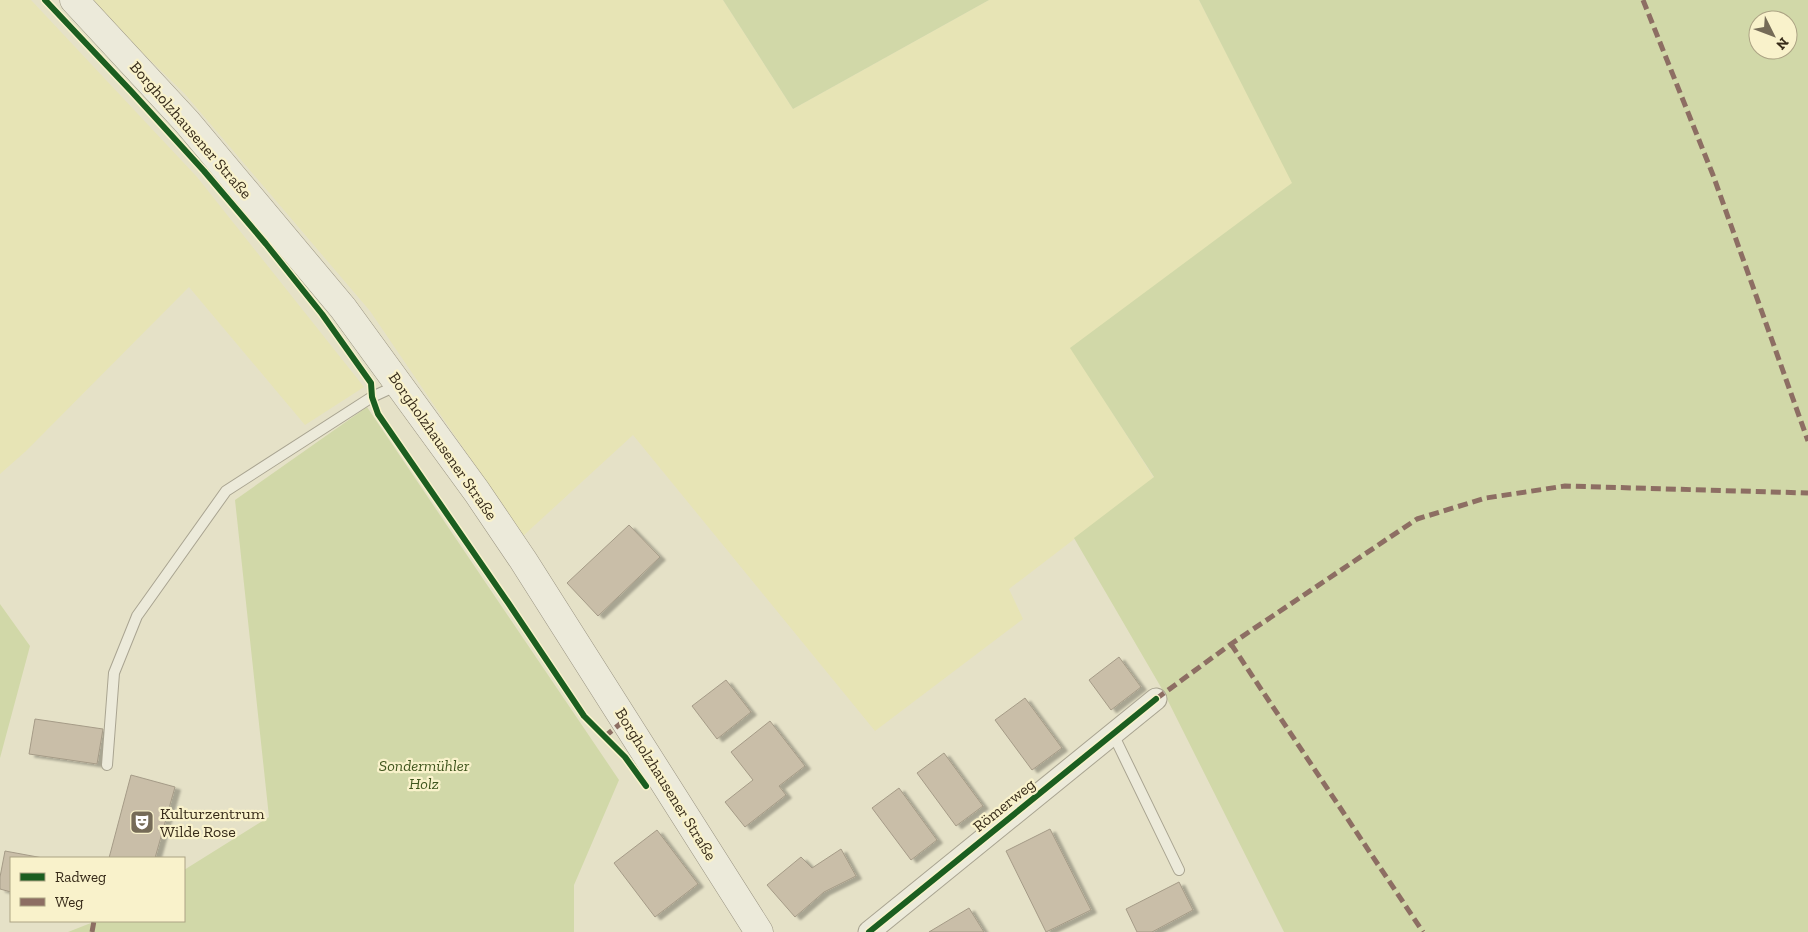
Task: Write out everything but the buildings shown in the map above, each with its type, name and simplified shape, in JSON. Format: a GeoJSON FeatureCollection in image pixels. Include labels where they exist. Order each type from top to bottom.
{"type":"FeatureCollection","features":[{"type":"Feature","properties":{"kind":"main road","name":"Borgholzhausener Straße"},"geometry":{"type":"LineString","coordinates":[[74,0],[181,115],[227,168],[343,308],[400,384],[523,560],[759,932]]}},
{"type":"Feature","properties":{"kind":"street","name":"Römerweg"},"geometry":{"type":"LineString","coordinates":[[869,932],[1156,699]]}},
{"type":"Feature","properties":{"kind":"lane"},"geometry":{"type":"LineString","coordinates":[[107,765],[114,673],[137,616],[226,491],[372,397],[400,384]]}},
{"type":"Feature","properties":{"kind":"lane"},"geometry":{"type":"LineString","coordinates":[[1113,734],[1179,870]]}},
{"type":"Feature","properties":{"kind":"shaded area"},"geometry":{"type":"Polygon","coordinates":[[[0,0],[31,0],[197,177],[364,387],[305,425],[189,287],[26,451],[0,474],[0,0]]]}},
{"type":"Feature","properties":{"kind":"shaded area"},"geometry":{"type":"Polygon","coordinates":[[[88,0],[723,0],[793,109],[989,0],[1199,0],[1293,183],[1071,348],[1154,478],[1009,589],[1023,619],[875,731],[633,435],[523,536],[370,311],[184,93],[88,0]]]}},
{"type":"Feature","properties":{"kind":"green space"},"geometry":{"type":"Polygon","coordinates":[[[723,0],[989,0],[793,109],[723,0]]]}},
{"type":"Feature","properties":{"kind":"green space"},"geometry":{"type":"Polygon","coordinates":[[[1199,0],[1808,0],[1808,932],[1284,932],[1162,689],[1074,538],[1154,477],[1070,348],[1292,183],[1199,0]]]}},
{"type":"Feature","properties":{"kind":"green space","name":"Sondermühler Holz"},"geometry":{"type":"Polygon","coordinates":[[[367,407],[619,780],[574,885],[574,932],[68,932],[93,922],[185,922],[185,869],[269,817],[235,500],[367,407]]]}},
{"type":"Feature","properties":{"kind":"green space"},"geometry":{"type":"Polygon","coordinates":[[[0,604],[30,646],[0,758],[0,604]]]}},
{"type":"Feature","properties":{"kind":"marked path"},"geometry":{"type":"LineString","coordinates":[[1643,0],[1713,175],[1808,441]]}},
{"type":"Feature","properties":{"kind":"marked path"},"geometry":{"type":"LineString","coordinates":[[1156,699],[1231,644],[1417,519],[1486,498],[1565,486],[1808,493]]}},
{"type":"Feature","properties":{"kind":"marked path"},"geometry":{"type":"LineString","coordinates":[[1231,644],[1423,932]]}},
{"type":"Feature","properties":{"kind":"marked path"},"geometry":{"type":"LineString","coordinates":[[604,737],[625,720]]}},
{"type":"Feature","properties":{"kind":"marked path"},"geometry":{"type":"LineString","coordinates":[[92,932],[94,922]]}},
{"type":"Feature","properties":{"kind":"cycle path"},"geometry":{"type":"LineString","coordinates":[[45,0],[204,171],[322,314],[371,383],[372,397],[378,414],[584,716],[625,757],[646,786]]}},
{"type":"Feature","properties":{"kind":"cycle path"},"geometry":{"type":"LineString","coordinates":[[869,932],[1156,699]]}},
{"type":"Feature","properties":{"kind":"place","name":"Kulturzentrum Wilde Rose"},"geometry":{"type":"Point","coordinates":[142,822]}}]}
